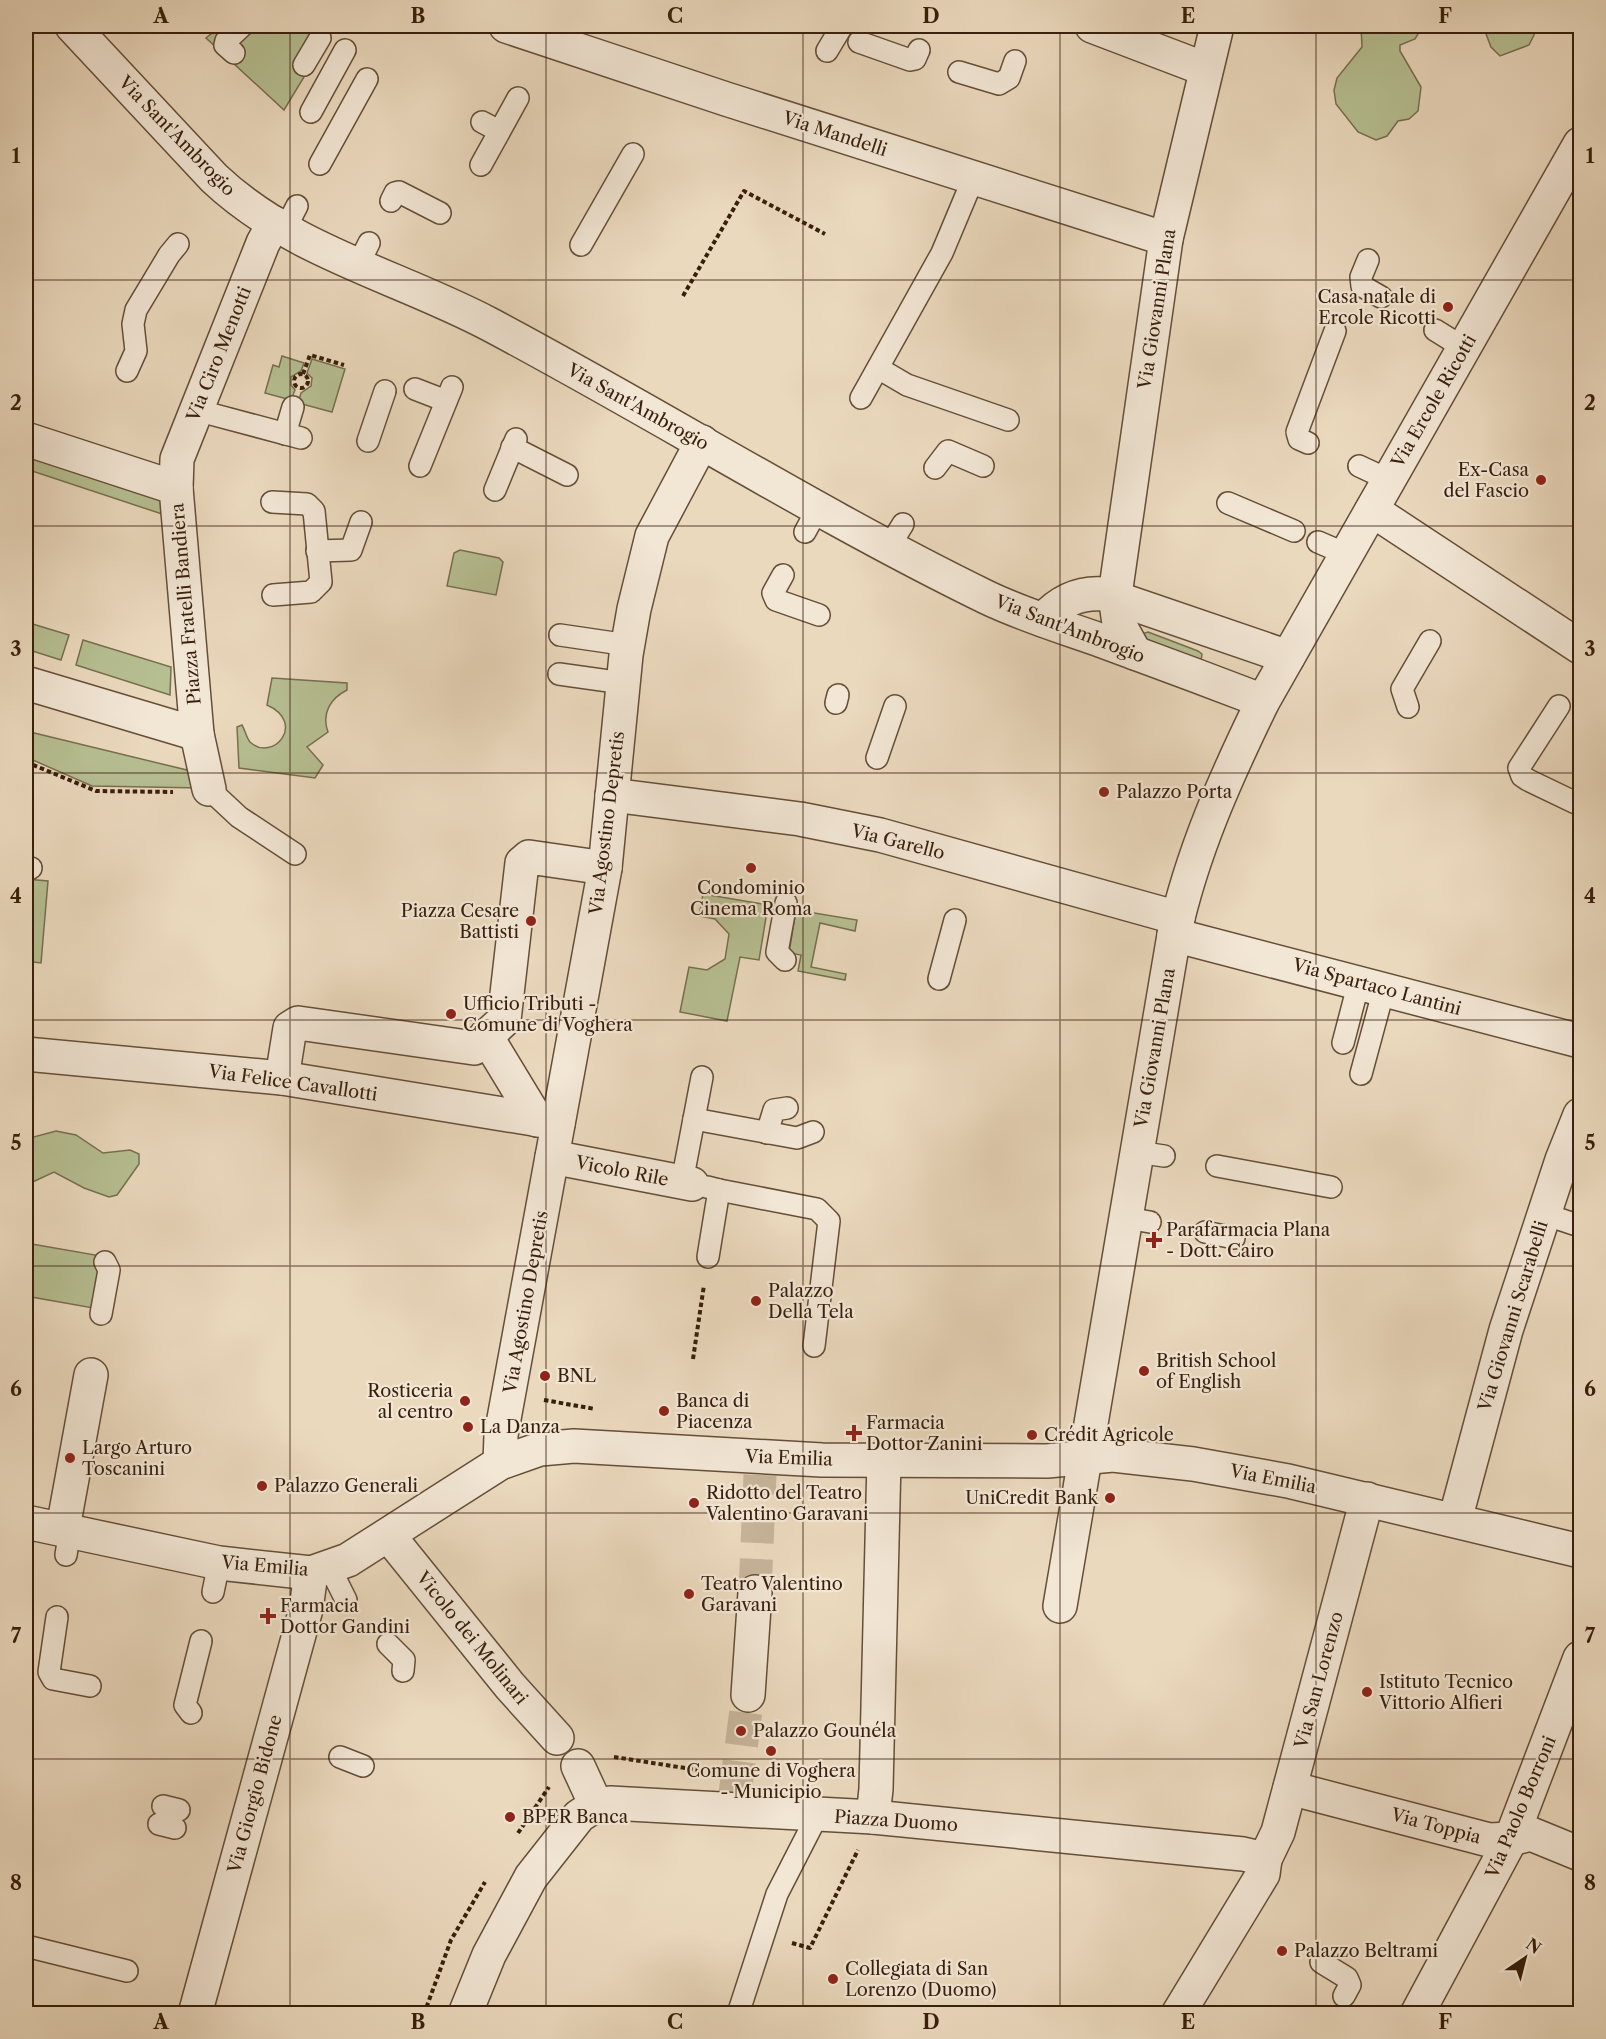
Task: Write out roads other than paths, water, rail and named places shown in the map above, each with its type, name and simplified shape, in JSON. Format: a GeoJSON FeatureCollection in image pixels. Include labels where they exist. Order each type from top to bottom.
{"type":"FeatureCollection","features":[{"type":"Feature","properties":{"kind":"street","name":"Via Sant'Ambrogio"},"geometry":{"type":"LineString","coordinates":[[72,26],[182,146],[227,199],[285,220],[364,254],[414,299],[476,327],[552,369],[702,442],[811,520],[896,536],[988,598],[1263,701]]}},
{"type":"Feature","properties":{"kind":"street"},"geometry":{"type":"LineString","coordinates":[[1092,26],[1205,69]]}},
{"type":"Feature","properties":{"kind":"street","name":"Via Giovanni Plana"},"geometry":{"type":"LineString","coordinates":[[1135,653],[1119,624],[1115,596],[1166,239],[1217,26]]}},
{"type":"Feature","properties":{"kind":"street","name":"Via Mandelli"},"geometry":{"type":"LineString","coordinates":[[532,35],[611,54],[672,87],[791,112],[973,179],[1166,239]]}},
{"type":"Feature","properties":{"kind":"street","name":"Via Ercole Ricotti"},"geometry":{"type":"LineString","coordinates":[[1288,657],[1332,548],[1372,510],[1581,144]]}},
{"type":"Feature","properties":{"kind":"street","name":"Via Ciro Menotti"},"geometry":{"type":"LineString","coordinates":[[176,488],[177,459],[263,243],[285,220]]}},
{"type":"Feature","properties":{"kind":"street","name":"Piazza Fratelli Bandiera"},"geometry":{"type":"LineString","coordinates":[[26,439],[176,488],[194,600],[196,734],[209,789]]}},
{"type":"Feature","properties":{"kind":"street","name":"Via Agostino Depretis"},"geometry":{"type":"LineString","coordinates":[[500,1463],[501,1435],[552,1157],[548,1122],[605,868],[623,683],[643,566],[652,536],[702,442]]}},
{"type":"Feature","properties":{"kind":"street"},"geometry":{"type":"LineString","coordinates":[[1372,510],[1466,581],[1581,647]]}},
{"type":"Feature","properties":{"kind":"street"},"geometry":{"type":"LineString","coordinates":[[1043,620],[1060,604],[1081,595],[1115,596],[1288,657]]}},
{"type":"Feature","properties":{"kind":"street","name":"Via Giovanni Plana"},"geometry":{"type":"LineString","coordinates":[[1060,1606],[1083,1458],[1138,1220],[1150,1154],[1176,926],[1200,844],[1223,783],[1263,701],[1288,657]]}},
{"type":"Feature","properties":{"kind":"street","name":"Piazza Fratelli Bandiera"},"geometry":{"type":"LineString","coordinates":[[26,683],[196,734]]}},
{"type":"Feature","properties":{"kind":"street","name":"Via Garello"},"geometry":{"type":"LineString","coordinates":[[612,795],[808,820],[855,821],[969,865],[1176,926]]}},
{"type":"Feature","properties":{"kind":"street"},"geometry":{"type":"LineString","coordinates":[[282,1078],[290,1028],[298,1023],[474,1048],[504,1020],[522,863],[529,857],[605,868]]}},
{"type":"Feature","properties":{"kind":"street","name":"Via Spartaco Lantini"},"geometry":{"type":"LineString","coordinates":[[1176,926],[1371,986],[1581,1041]]}},
{"type":"Feature","properties":{"kind":"street"},"geometry":{"type":"LineString","coordinates":[[486,1036],[548,1122]]}},
{"type":"Feature","properties":{"kind":"street","name":"Via Felice Cavallotti"},"geometry":{"type":"LineString","coordinates":[[26,1054],[282,1078],[548,1122]]}},
{"type":"Feature","properties":{"kind":"street","name":"Via Giovanni Scarabelli"},"geometry":{"type":"LineString","coordinates":[[1455,1520],[1506,1330],[1544,1214],[1581,1115]]}},
{"type":"Feature","properties":{"kind":"street","name":"Vicolo Rile"},"geometry":{"type":"LineString","coordinates":[[552,1157],[697,1185]]}},
{"type":"Feature","properties":{"kind":"street"},"geometry":{"type":"LineString","coordinates":[[67,1538],[92,1372]]}},
{"type":"Feature","properties":{"kind":"street","name":"Via Emilia"},"geometry":{"type":"LineString","coordinates":[[26,1522],[67,1538],[216,1577],[320,1570],[389,1536],[500,1463],[540,1449],[574,1446],[761,1466],[884,1461],[1047,1461],[1113,1455],[1193,1464],[1288,1481],[1581,1551]]}},
{"type":"Feature","properties":{"kind":"street"},"geometry":{"type":"LineString","coordinates":[[873,1817],[876,1789],[884,1461]]}},
{"type":"Feature","properties":{"kind":"street","name":"Via San Lorenzo"},"geometry":{"type":"LineString","coordinates":[[1265,1859],[1278,1832],[1367,1499]]}},
{"type":"Feature","properties":{"kind":"street","name":"Vicolo dei Molinari"},"geometry":{"type":"LineString","coordinates":[[389,1536],[510,1686],[557,1738]]}},
{"type":"Feature","properties":{"kind":"street","name":"Via Giorgio Bidone"},"geometry":{"type":"LineString","coordinates":[[193,1997],[234,1833],[277,1740],[308,1601],[320,1570]]}},
{"type":"Feature","properties":{"kind":"street"},"geometry":{"type":"LineString","coordinates":[[748,1695],[755,1592]]}},
{"type":"Feature","properties":{"kind":"street","name":"Via Paolo Borroni"},"geometry":{"type":"LineString","coordinates":[[1418,2013],[1511,1839],[1581,1658]]}},
{"type":"Feature","properties":{"kind":"street"},"geometry":{"type":"LineString","coordinates":[[465,2013],[489,1955],[531,1877],[579,1816],[596,1805],[578,1766]]}},
{"type":"Feature","properties":{"kind":"street","name":"Via Toppia"},"geometry":{"type":"LineString","coordinates":[[1290,1788],[1489,1840],[1511,1839],[1531,1834],[1581,1854]]}},
{"type":"Feature","properties":{"kind":"street","name":"Piazza Duomo"},"geometry":{"type":"LineString","coordinates":[[596,1805],[734,1802],[817,1816],[873,1817],[1243,1854],[1265,1859]]}},
{"type":"Feature","properties":{"kind":"street"},"geometry":{"type":"LineString","coordinates":[[1178,2013],[1245,1920],[1263,1874],[1265,1859]]}},
{"type":"Feature","properties":{"kind":"lane"},"geometry":{"type":"LineString","coordinates":[[234,53],[225,45],[226,41],[242,26]]}},
{"type":"Feature","properties":{"kind":"lane"},"geometry":{"type":"LineString","coordinates":[[826,51],[842,26]]}},
{"type":"Feature","properties":{"kind":"lane"},"geometry":{"type":"LineString","coordinates":[[304,65],[320,38]]}},
{"type":"Feature","properties":{"kind":"lane"},"geometry":{"type":"LineString","coordinates":[[859,42],[910,60],[915,59],[919,50]]}},
{"type":"Feature","properties":{"kind":"lane"},"geometry":{"type":"LineString","coordinates":[[311,112],[345,51]]}},
{"type":"Feature","properties":{"kind":"lane"},"geometry":{"type":"LineString","coordinates":[[959,72],[999,84],[1009,78],[1015,61]]}},
{"type":"Feature","properties":{"kind":"lane"},"geometry":{"type":"LineString","coordinates":[[320,164],[367,79]]}},
{"type":"Feature","properties":{"kind":"lane"},"geometry":{"type":"LineString","coordinates":[[481,165],[491,127],[518,98]]}},
{"type":"Feature","properties":{"kind":"lane"},"geometry":{"type":"LineString","coordinates":[[581,245],[633,154]]}},
{"type":"Feature","properties":{"kind":"lane"},"geometry":{"type":"LineString","coordinates":[[861,398],[942,254],[973,179]]}},
{"type":"Feature","properties":{"kind":"lane"},"geometry":{"type":"LineString","coordinates":[[391,201],[395,193],[399,192],[440,213]]}},
{"type":"Feature","properties":{"kind":"lane"},"geometry":{"type":"LineString","coordinates":[[127,371],[136,351],[134,324],[136,310],[178,244]]}},
{"type":"Feature","properties":{"kind":"lane"},"geometry":{"type":"LineString","coordinates":[[1368,260],[1361,277],[1362,286],[1381,297]]}},
{"type":"Feature","properties":{"kind":"lane"},"geometry":{"type":"LineString","coordinates":[[1435,330],[1464,348]]}},
{"type":"Feature","properties":{"kind":"lane"},"geometry":{"type":"LineString","coordinates":[[1308,443],[1299,439],[1297,432],[1335,331]]}},
{"type":"Feature","properties":{"kind":"lane"},"geometry":{"type":"LineString","coordinates":[[878,368],[907,385],[1008,420]]}},
{"type":"Feature","properties":{"kind":"lane"},"geometry":{"type":"LineString","coordinates":[[415,389],[449,394],[420,466]]}},
{"type":"Feature","properties":{"kind":"lane"},"geometry":{"type":"LineString","coordinates":[[368,441],[385,391]]}},
{"type":"Feature","properties":{"kind":"lane"},"geometry":{"type":"LineString","coordinates":[[196,410],[293,436],[293,407]]}},
{"type":"Feature","properties":{"kind":"lane"},"geometry":{"type":"LineString","coordinates":[[495,490],[514,443],[567,475]]}},
{"type":"Feature","properties":{"kind":"lane"},"geometry":{"type":"LineString","coordinates":[[935,468],[948,451],[983,466]]}},
{"type":"Feature","properties":{"kind":"lane"},"geometry":{"type":"LineString","coordinates":[[1359,466],[1389,480]]}},
{"type":"Feature","properties":{"kind":"lane"},"geometry":{"type":"LineString","coordinates":[[272,502],[307,504],[314,511],[321,582],[311,592],[273,595]]}},
{"type":"Feature","properties":{"kind":"lane"},"geometry":{"type":"LineString","coordinates":[[1228,503],[1294,531]]}},
{"type":"Feature","properties":{"kind":"lane"},"geometry":{"type":"LineString","coordinates":[[317,551],[351,550],[361,522]]}},
{"type":"Feature","properties":{"kind":"lane"},"geometry":{"type":"LineString","coordinates":[[783,575],[773,593],[776,600],[819,615]]}},
{"type":"Feature","properties":{"kind":"lane"},"geometry":{"type":"LineString","coordinates":[[560,635],[628,645]]}},
{"type":"Feature","properties":{"kind":"lane"},"geometry":{"type":"LineString","coordinates":[[1408,707],[1401,689],[1430,641]]}},
{"type":"Feature","properties":{"kind":"lane"},"geometry":{"type":"LineString","coordinates":[[559,674],[623,683]]}},
{"type":"Feature","properties":{"kind":"lane"},"geometry":{"type":"LineString","coordinates":[[877,758],[895,705]]}},
{"type":"Feature","properties":{"kind":"lane"},"geometry":{"type":"LineString","coordinates":[[1559,705],[1520,768],[1522,776],[1528,780],[1581,805]]}},
{"type":"Feature","properties":{"kind":"lane"},"geometry":{"type":"LineString","coordinates":[[209,789],[239,817],[295,854]]}},
{"type":"Feature","properties":{"kind":"lane"},"geometry":{"type":"LineString","coordinates":[[785,960],[777,952],[786,903]]}},
{"type":"Feature","properties":{"kind":"lane"},"geometry":{"type":"LineString","coordinates":[[939,979],[955,920]]}},
{"type":"Feature","properties":{"kind":"lane"},"geometry":{"type":"LineString","coordinates":[[1343,1043],[1371,986]]}},
{"type":"Feature","properties":{"kind":"lane"},"geometry":{"type":"LineString","coordinates":[[1361,1074],[1371,986]]}},
{"type":"Feature","properties":{"kind":"lane"},"geometry":{"type":"LineString","coordinates":[[702,1077],[694,1119],[697,1185],[708,1257]]}},
{"type":"Feature","properties":{"kind":"lane"},"geometry":{"type":"LineString","coordinates":[[767,1133],[774,1110],[787,1108]]}},
{"type":"Feature","properties":{"kind":"lane"},"geometry":{"type":"LineString","coordinates":[[694,1119],[797,1138],[813,1132]]}},
{"type":"Feature","properties":{"kind":"lane"},"geometry":{"type":"LineString","coordinates":[[1217,1166],[1331,1187]]}},
{"type":"Feature","properties":{"kind":"lane"},"geometry":{"type":"LineString","coordinates":[[697,1185],[817,1209],[829,1221],[814,1346]]}},
{"type":"Feature","properties":{"kind":"lane"},"geometry":{"type":"LineString","coordinates":[[1544,1214],[1581,1227]]}},
{"type":"Feature","properties":{"kind":"lane"},"geometry":{"type":"LineString","coordinates":[[1205,1232],[1234,1238]]}},
{"type":"Feature","properties":{"kind":"lane"},"geometry":{"type":"LineString","coordinates":[[101,1314],[109,1270],[105,1262]]}},
{"type":"Feature","properties":{"kind":"lane"},"geometry":{"type":"LineString","coordinates":[[320,1570],[346,1600]]}},
{"type":"Feature","properties":{"kind":"lane"},"geometry":{"type":"LineString","coordinates":[[57,1617],[49,1672],[53,1678],[90,1686]]}},
{"type":"Feature","properties":{"kind":"lane"},"geometry":{"type":"LineString","coordinates":[[191,1713],[185,1705],[201,1641]]}},
{"type":"Feature","properties":{"kind":"lane"},"geometry":{"type":"LineString","coordinates":[[388,1644],[404,1660],[404,1671]]}},
{"type":"Feature","properties":{"kind":"lane"},"geometry":{"type":"LineString","coordinates":[[340,1757],[363,1766]]}},
{"type":"Feature","properties":{"kind":"lane"},"geometry":{"type":"LineString","coordinates":[[738,2013],[777,1894],[817,1816]]}},
{"type":"Feature","properties":{"kind":"lane"},"geometry":{"type":"LineString","coordinates":[[26,1946],[127,1971]]}},
{"type":"Feature","properties":{"kind":"lane"},"geometry":{"type":"LineString","coordinates":[[1321,1962],[1347,1978],[1350,1985],[1344,1996]]}},
{"type":"Feature","properties":{"kind":"tunnel"},"geometry":{"type":"LineString","coordinates":[[755,1592],[760,1475]]}},
{"type":"Feature","properties":{"kind":"tunnel"},"geometry":{"type":"LineString","coordinates":[[735,1794],[748,1695]]}},
{"type":"Feature","properties":{"kind":"place","name":"Casa natale di Ercole Ricotti"},"geometry":{"type":"Point","coordinates":[1448,307]}},
{"type":"Feature","properties":{"kind":"place","name":"Ex-Casa del Fascio"},"geometry":{"type":"Point","coordinates":[1541,480]}},
{"type":"Feature","properties":{"kind":"place","name":"Palazzo Porta"},"geometry":{"type":"Point","coordinates":[1104,792]}},
{"type":"Feature","properties":{"kind":"place","name":"Condominio Cinema Roma"},"geometry":{"type":"Point","coordinates":[751,868]}},
{"type":"Feature","properties":{"kind":"place","name":"Piazza Cesare Battisti"},"geometry":{"type":"Point","coordinates":[531,921]}},
{"type":"Feature","properties":{"kind":"place","name":"Ufficio Tributi - Comune di Voghera"},"geometry":{"type":"Point","coordinates":[451,1014]}},
{"type":"Feature","properties":{"kind":"place","name":"Parafarmacia Plana - Dott. Cairo"},"geometry":{"type":"Point","coordinates":[1154,1240]}},
{"type":"Feature","properties":{"kind":"place","name":"Palazzo Della Tela"},"geometry":{"type":"Point","coordinates":[756,1301]}},
{"type":"Feature","properties":{"kind":"place","name":"British School of English"},"geometry":{"type":"Point","coordinates":[1144,1371]}},
{"type":"Feature","properties":{"kind":"place","name":"BNL"},"geometry":{"type":"Point","coordinates":[545,1376]}},
{"type":"Feature","properties":{"kind":"place","name":"Rosticeria al centro"},"geometry":{"type":"Point","coordinates":[465,1401]}},
{"type":"Feature","properties":{"kind":"place","name":"Banca di Piacenza"},"geometry":{"type":"Point","coordinates":[664,1411]}},
{"type":"Feature","properties":{"kind":"place","name":"La Danza"},"geometry":{"type":"Point","coordinates":[468,1427]}},
{"type":"Feature","properties":{"kind":"place","name":"Farmacia Dottor Zanini"},"geometry":{"type":"Point","coordinates":[854,1433]}},
{"type":"Feature","properties":{"kind":"place","name":"Crédit Agricole"},"geometry":{"type":"Point","coordinates":[1032,1435]}},
{"type":"Feature","properties":{"kind":"place","name":"Largo Arturo Toscanini"},"geometry":{"type":"Point","coordinates":[70,1458]}},
{"type":"Feature","properties":{"kind":"place","name":"Palazzo Generali"},"geometry":{"type":"Point","coordinates":[262,1486]}},
{"type":"Feature","properties":{"kind":"place","name":"UniCredit Bank"},"geometry":{"type":"Point","coordinates":[1110,1498]}},
{"type":"Feature","properties":{"kind":"place","name":"Ridotto del Teatro Valentino Garavani"},"geometry":{"type":"Point","coordinates":[694,1503]}},
{"type":"Feature","properties":{"kind":"place","name":"Teatro Valentino Garavani"},"geometry":{"type":"Point","coordinates":[689,1594]}},
{"type":"Feature","properties":{"kind":"place","name":"Farmacia Dottor Gandini"},"geometry":{"type":"Point","coordinates":[268,1616]}},
{"type":"Feature","properties":{"kind":"place","name":"Istituto Tecnico Vittorio Alfieri"},"geometry":{"type":"Point","coordinates":[1367,1692]}},
{"type":"Feature","properties":{"kind":"place","name":"Palazzo Gounéla"},"geometry":{"type":"Point","coordinates":[741,1731]}},
{"type":"Feature","properties":{"kind":"place","name":"Comune di Voghera - Municipio"},"geometry":{"type":"Point","coordinates":[771,1751]}},
{"type":"Feature","properties":{"kind":"place","name":"BPER Banca"},"geometry":{"type":"Point","coordinates":[510,1817]}},
{"type":"Feature","properties":{"kind":"place","name":"Palazzo Beltrami"},"geometry":{"type":"Point","coordinates":[1282,1951]}},
{"type":"Feature","properties":{"kind":"place","name":"Collegiata di San Lorenzo (Duomo)"},"geometry":{"type":"Point","coordinates":[833,1979]}}]}
